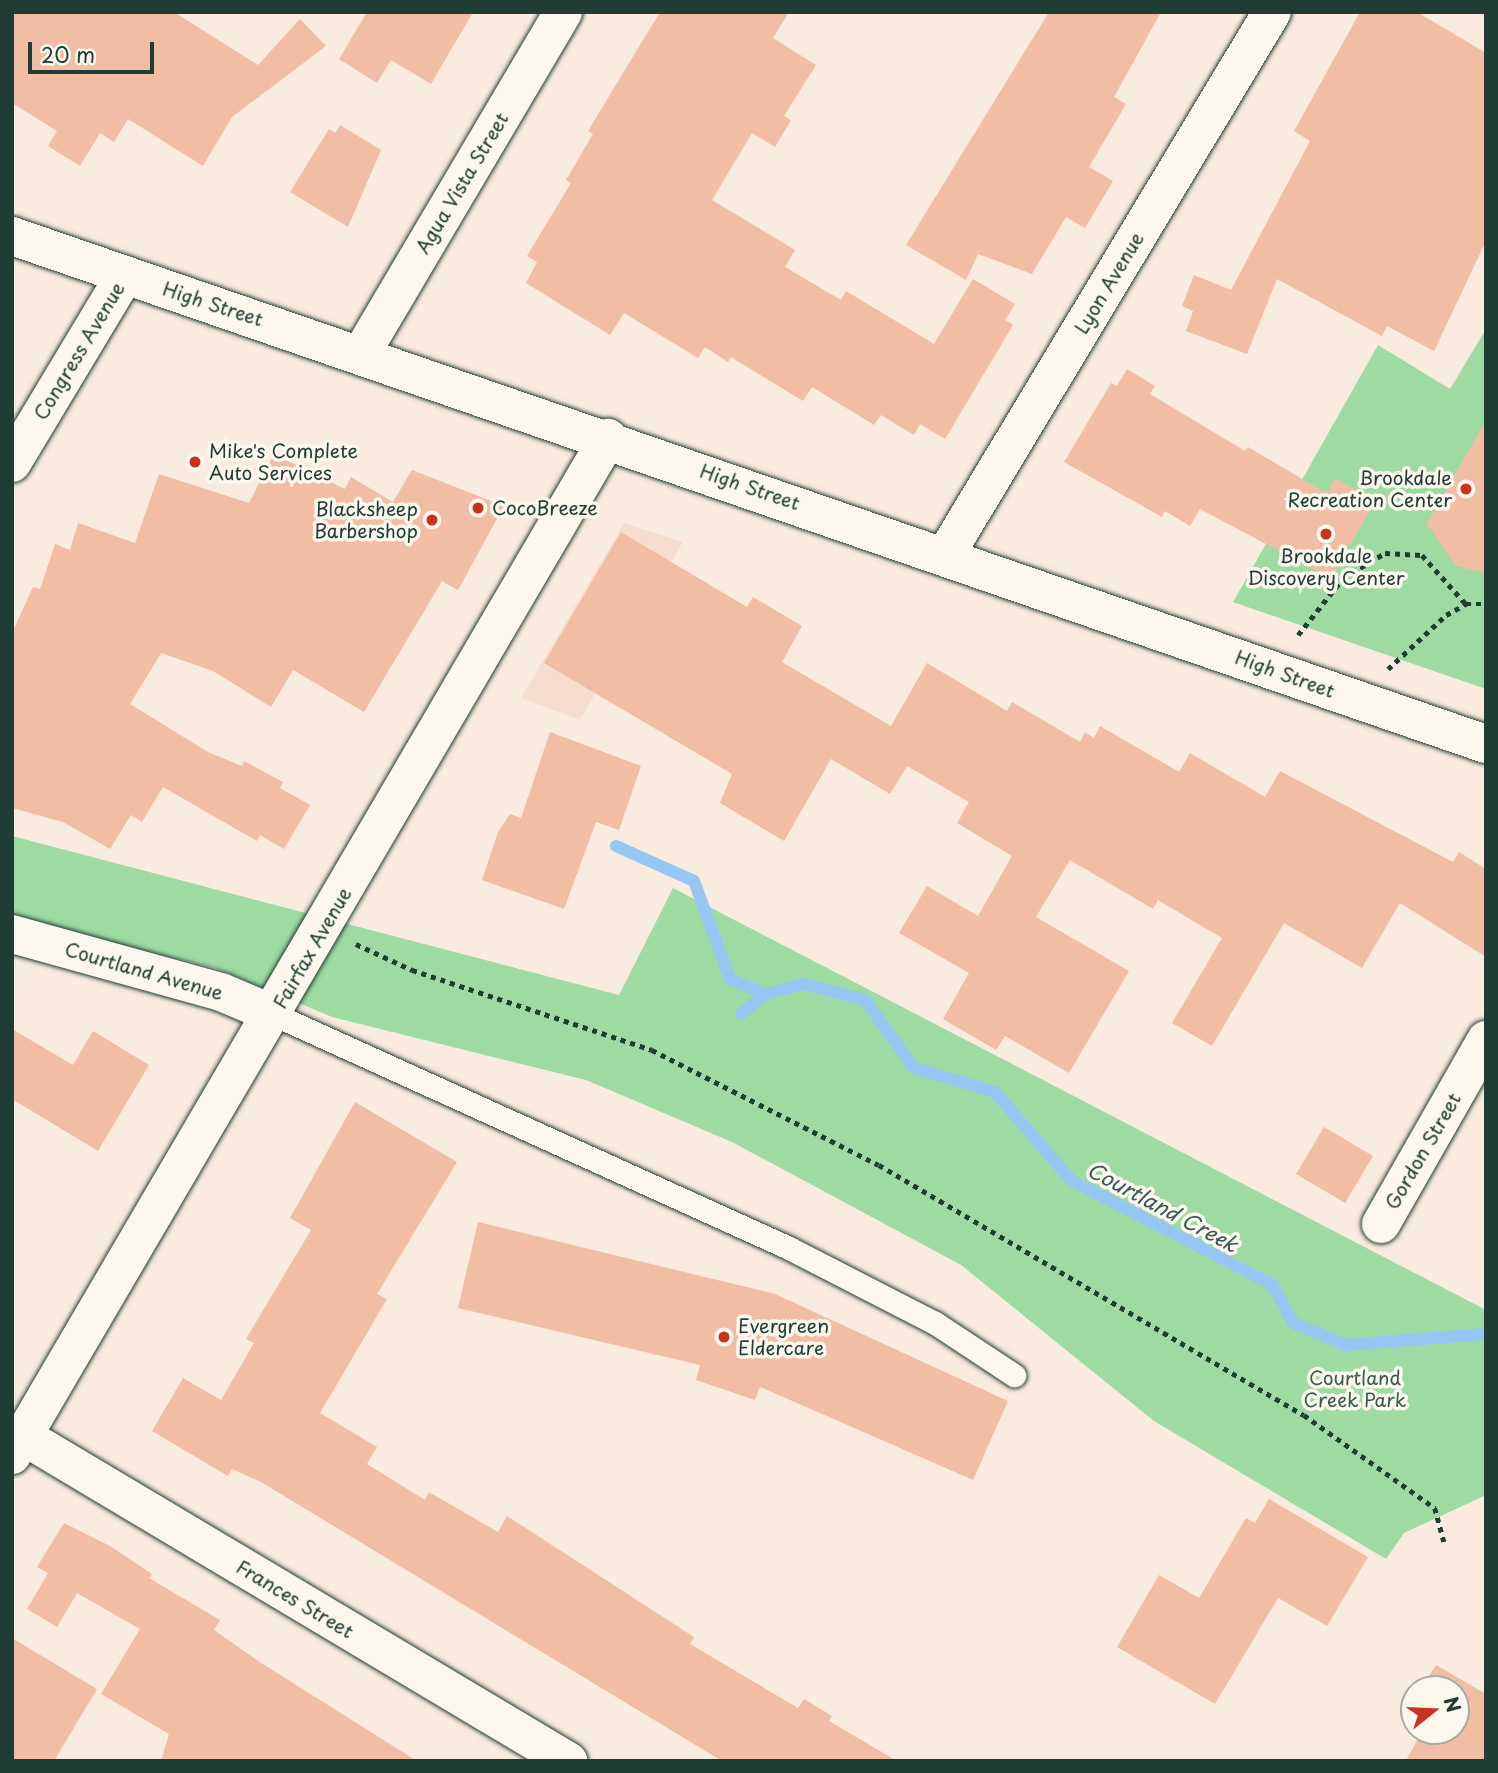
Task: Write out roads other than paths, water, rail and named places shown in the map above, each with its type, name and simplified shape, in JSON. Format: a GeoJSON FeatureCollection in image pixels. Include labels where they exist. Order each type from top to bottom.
{"type":"FeatureCollection","features":[{"type":"Feature","properties":{"kind":"street","name":"Agua Vista Street"},"geometry":{"type":"LineString","coordinates":[[361,354],[563,12]]}},
{"type":"Feature","properties":{"kind":"street","name":"Lyon Avenue"},"geometry":{"type":"LineString","coordinates":[[946,554],[1272,12]]}},
{"type":"Feature","properties":{"kind":"street","name":"High Street"},"geometry":{"type":"LineString","coordinates":[[12,236],[946,554],[1486,744]]}},
{"type":"Feature","properties":{"kind":"street","name":"Congress Avenue"},"geometry":{"type":"LineString","coordinates":[[12,463],[125,275]]}},
{"type":"Feature","properties":{"kind":"street","name":"Fairfax Avenue"},"geometry":{"type":"LineString","coordinates":[[18,1446],[274,1014],[608,438]]}},
{"type":"Feature","properties":{"kind":"street","name":"Courtland Avenue"},"geometry":{"type":"LineString","coordinates":[[12,934],[221,992],[274,1014]]}},
{"type":"Feature","properties":{"kind":"street","name":"Gordon Street"},"geometry":{"type":"LineString","coordinates":[[1381,1224],[1486,1040]]}},
{"type":"Feature","properties":{"kind":"street","name":"Frances Street"},"geometry":{"type":"LineString","coordinates":[[18,1446],[568,1761]]}},
{"type":"Feature","properties":{"kind":"lane"},"geometry":{"type":"LineString","coordinates":[[274,1014],[789,1248],[934,1323],[1014,1375]]}},
{"type":"Feature","properties":{"kind":"waterway","name":"Courtland Creek"},"geometry":{"type":"LineString","coordinates":[[616,846],[694,881],[730,979],[766,994],[804,984],[865,1000],[914,1068],[995,1092],[1071,1180],[1273,1285],[1293,1323],[1346,1345],[1486,1334]]}},
{"type":"Feature","properties":{"kind":"waterway"},"geometry":{"type":"LineString","coordinates":[[741,1014],[766,994]]}},
{"type":"Feature","properties":{"kind":"place","name":"Mike's Complete Auto Services"},"geometry":{"type":"Point","coordinates":[195,462]}},
{"type":"Feature","properties":{"kind":"place","name":"Brookdale Recreation Center"},"geometry":{"type":"Point","coordinates":[1466,489]}},
{"type":"Feature","properties":{"kind":"place","name":"CocoBreeze"},"geometry":{"type":"Point","coordinates":[478,508]}},
{"type":"Feature","properties":{"kind":"place","name":"Blacksheep Barbershop"},"geometry":{"type":"Point","coordinates":[432,520]}},
{"type":"Feature","properties":{"kind":"place","name":"Brookdale Discovery Center"},"geometry":{"type":"Point","coordinates":[1326,534]}},
{"type":"Feature","properties":{"kind":"place","name":"Evergreen Eldercare"},"geometry":{"type":"Point","coordinates":[724,1337]}},
{"type":"Feature","properties":{"kind":"park label","name":"Courtland Creek Park"},"geometry":{"type":"Point","coordinates":[1355,1389]}}]}
